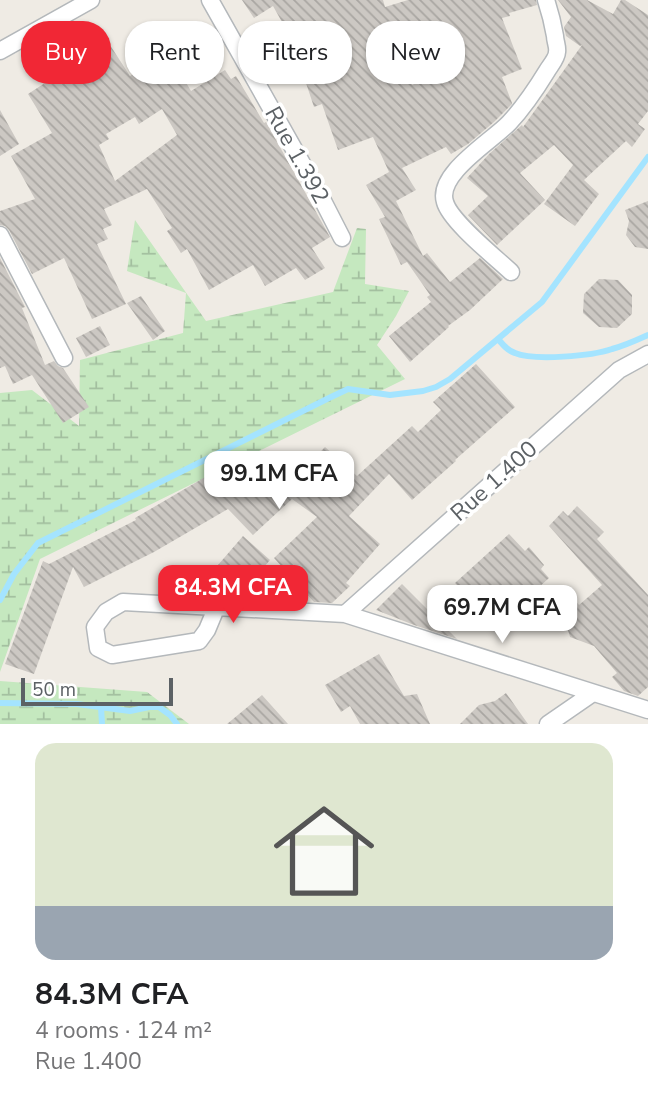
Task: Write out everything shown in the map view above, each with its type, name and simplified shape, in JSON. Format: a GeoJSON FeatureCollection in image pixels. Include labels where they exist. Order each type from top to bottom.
{"type":"FeatureCollection","features":[{"type":"Feature","properties":{"kind":"street"},"geometry":{"type":"LineString","coordinates":[[0,51],[91,0]]}},
{"type":"Feature","properties":{"kind":"street","name":"Rue 1.392"},"geometry":{"type":"LineString","coordinates":[[210,0],[342,238]]}},
{"type":"Feature","properties":{"kind":"street"},"geometry":{"type":"LineString","coordinates":[[511,272],[453,216],[444,202],[444,189],[451,176],[508,125],[539,85],[557,55],[553,23],[546,0]]}},
{"type":"Feature","properties":{"kind":"street"},"geometry":{"type":"LineString","coordinates":[[0,235],[64,358]]}},
{"type":"Feature","properties":{"kind":"street","name":"Rue 1.400"},"geometry":{"type":"LineString","coordinates":[[345,614],[619,370],[648,354]]}},
{"type":"Feature","properties":{"kind":"street"},"geometry":{"type":"LineString","coordinates":[[216,606],[207,630],[199,641],[112,655],[97,648],[95,627],[106,611],[123,602],[216,606],[345,614],[648,710]]}},
{"type":"Feature","properties":{"kind":"street"},"geometry":{"type":"LineString","coordinates":[[548,724],[593,693]]}},
{"type":"Feature","properties":{"kind":"green space"},"geometry":{"type":"Polygon","coordinates":[[[135,220],[206,321],[333,292],[357,228],[366,229],[365,284],[409,291],[377,345],[405,379],[40,559],[0,672],[0,393],[32,390],[79,426],[80,360],[183,333],[186,293],[127,271],[135,220]]]}},
{"type":"Feature","properties":{"kind":"green space"},"geometry":{"type":"Polygon","coordinates":[[[0,681],[147,692],[189,724],[0,724],[0,681]]]}},
{"type":"Feature","properties":{"kind":"building"},"geometry":{"type":"Polygon","coordinates":[[[242,0],[383,0],[385,7],[408,0],[536,0],[537,5],[509,13],[510,16],[502,18],[522,69],[502,77],[512,104],[468,144],[451,154],[446,147],[402,168],[416,190],[396,201],[423,256],[427,253],[450,282],[480,258],[503,279],[410,362],[389,336],[431,302],[427,297],[430,295],[407,262],[401,265],[379,219],[385,217],[366,185],[389,172],[373,137],[338,150],[322,104],[314,107],[306,84],[352,84],[352,21],[281,21],[273,6],[254,18],[242,0]]]}},
{"type":"Feature","properties":{"kind":"building"},"geometry":{"type":"Polygon","coordinates":[[[558,0],[587,0],[613,14],[621,0],[625,0],[648,15],[648,111],[638,124],[645,129],[632,147],[626,141],[584,180],[599,194],[575,226],[544,204],[573,165],[554,145],[520,173],[545,200],[497,245],[468,215],[488,196],[467,178],[489,154],[522,125],[523,127],[582,45],[566,36],[564,27],[571,17],[558,0]]]}},
{"type":"Feature","properties":{"kind":"building"},"geometry":{"type":"Polygon","coordinates":[[[111,47],[125,68],[125,84],[187,84],[191,91],[202,84],[224,84],[225,70],[231,79],[236,76],[238,84],[241,84],[264,123],[266,122],[330,237],[312,248],[325,268],[305,280],[296,268],[265,286],[253,265],[209,290],[187,249],[181,253],[167,231],[172,228],[147,189],[104,209],[112,225],[103,229],[108,239],[97,244],[126,304],[92,319],[64,258],[32,274],[9,230],[0,225],[0,211],[35,199],[11,156],[52,133],[28,94],[43,84],[111,84],[111,47]],[[162,109],[139,124],[135,117],[106,134],[109,139],[99,145],[115,181],[177,135],[162,109]]]}},
{"type":"Feature","properties":{"kind":"building"},"geometry":{"type":"Polygon","coordinates":[[[0,110],[19,144],[0,156],[0,110]]]}},
{"type":"Feature","properties":{"kind":"building"},"geometry":{"type":"Polygon","coordinates":[[[648,201],[648,249],[635,247],[626,235],[629,221],[625,210],[648,201]]]}},
{"type":"Feature","properties":{"kind":"building"},"geometry":{"type":"Polygon","coordinates":[[[0,258],[25,307],[22,308],[45,365],[54,361],[63,368],[89,407],[63,423],[32,375],[13,384],[5,366],[0,368],[0,258]]]}},
{"type":"Feature","properties":{"kind":"building"},"geometry":{"type":"Polygon","coordinates":[[[599,279],[618,280],[632,295],[632,314],[617,328],[599,327],[583,313],[584,294],[599,279]]]}},
{"type":"Feature","properties":{"kind":"building"},"geometry":{"type":"Polygon","coordinates":[[[141,296],[165,331],[153,340],[127,303],[141,296]]]}},
{"type":"Feature","properties":{"kind":"building"},"geometry":{"type":"Polygon","coordinates":[[[100,326],[110,345],[86,357],[76,338],[100,326]]]}},
{"type":"Feature","properties":{"kind":"building"},"geometry":{"type":"Polygon","coordinates":[[[476,364],[515,407],[412,500],[389,474],[349,516],[380,544],[346,583],[350,586],[332,603],[314,602],[274,558],[317,517],[292,499],[253,535],[228,509],[154,552],[84,587],[73,567],[34,674],[5,664],[43,561],[49,564],[136,520],[135,518],[207,476],[226,459],[259,493],[284,458],[302,471],[325,447],[357,476],[412,426],[418,432],[441,410],[433,402],[476,364]]]}},
{"type":"Feature","properties":{"kind":"building"},"geometry":{"type":"Polygon","coordinates":[[[577,506],[604,532],[597,539],[648,595],[648,687],[638,696],[624,691],[612,677],[617,673],[594,646],[570,637],[567,627],[571,623],[558,608],[571,596],[579,605],[602,585],[549,526],[563,511],[568,516],[577,506]]]}},
{"type":"Feature","properties":{"kind":"building"},"geometry":{"type":"Polygon","coordinates":[[[509,534],[525,551],[529,547],[544,565],[541,569],[549,578],[496,626],[455,583],[509,534]]]}},
{"type":"Feature","properties":{"kind":"building"},"geometry":{"type":"Polygon","coordinates":[[[243,536],[270,560],[245,589],[218,565],[243,536]]]}},
{"type":"Feature","properties":{"kind":"building"},"geometry":{"type":"Polygon","coordinates":[[[402,584],[457,639],[376,610],[402,584]]]}},
{"type":"Feature","properties":{"kind":"building"},"geometry":{"type":"Polygon","coordinates":[[[379,654],[404,696],[417,694],[430,724],[360,724],[350,706],[341,712],[325,685],[379,654]]]}},
{"type":"Feature","properties":{"kind":"building"},"geometry":{"type":"Polygon","coordinates":[[[506,693],[528,724],[460,724],[479,705],[495,701],[506,693]]]}},
{"type":"Feature","properties":{"kind":"building"},"geometry":{"type":"Polygon","coordinates":[[[262,695],[288,724],[227,724],[262,695]]]}},
{"type":"Feature","properties":{"kind":"waterway"},"geometry":{"type":"LineString","coordinates":[[0,600],[14,574],[38,543],[329,398],[348,389],[390,395],[423,391],[450,379],[542,302],[648,157]]}},
{"type":"Feature","properties":{"kind":"waterway"},"geometry":{"type":"LineString","coordinates":[[498,339],[515,353],[549,357],[603,352],[648,335]]}},
{"type":"Feature","properties":{"kind":"waterway"},"geometry":{"type":"LineString","coordinates":[[0,703],[77,704],[130,711],[159,707],[177,724]]}},
{"type":"Feature","properties":{"kind":"waterway"},"geometry":{"type":"LineString","coordinates":[[101,707],[102,724]]}}]}
